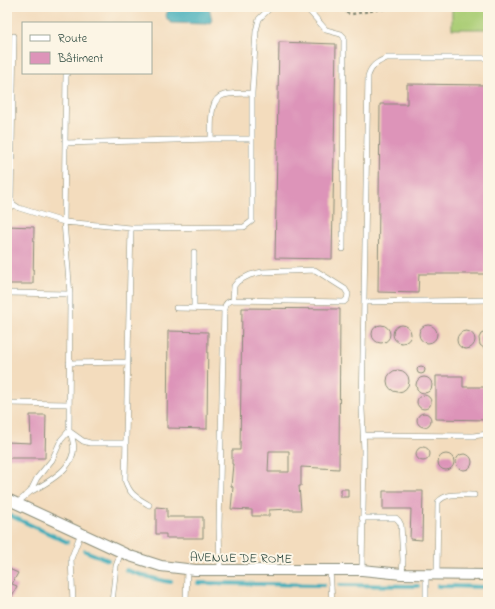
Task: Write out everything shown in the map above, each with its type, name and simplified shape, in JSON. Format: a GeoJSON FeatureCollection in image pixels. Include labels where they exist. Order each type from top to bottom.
{"type":"FeatureCollection","features":[{"type":"Feature","properties":{"kind":"street","name":"AVENUE DE ROME"},"geometry":{"type":"LineString","coordinates":[[7,499],[121,552],[161,566],[187,569],[220,570],[362,570],[402,574],[488,574]]}},
{"type":"Feature","properties":{"kind":"lane"},"geometry":{"type":"LineString","coordinates":[[14,36],[11,199],[13,204],[19,208],[64,222],[131,228],[244,227],[249,225],[252,221],[252,93],[256,32],[259,19],[271,7]]}},
{"type":"Feature","properties":{"kind":"lane"},"geometry":{"type":"LineString","coordinates":[[306,7],[326,30],[341,34],[344,37],[343,249]]}},
{"type":"Feature","properties":{"kind":"lane"},"geometry":{"type":"LineString","coordinates":[[362,570],[364,451],[362,409],[368,76],[370,70],[378,62],[387,58],[488,58]]}},
{"type":"Feature","properties":{"kind":"lane"},"geometry":{"type":"LineString","coordinates":[[30,492],[37,478],[52,460],[61,440],[68,431],[70,294],[64,222],[67,74]]}},
{"type":"Feature","properties":{"kind":"lane"},"geometry":{"type":"LineString","coordinates":[[212,140],[213,104],[217,98],[223,95],[252,93]]}},
{"type":"Feature","properties":{"kind":"lane"},"geometry":{"type":"LineString","coordinates":[[65,143],[252,139]]}},
{"type":"Feature","properties":{"kind":"lane"},"geometry":{"type":"LineString","coordinates":[[7,211],[13,204]]}},
{"type":"Feature","properties":{"kind":"lane"},"geometry":{"type":"LineString","coordinates":[[131,228],[125,480],[128,490],[134,496],[149,505]]}},
{"type":"Feature","properties":{"kind":"lane"},"geometry":{"type":"LineString","coordinates":[[194,252],[194,308]]}},
{"type":"Feature","properties":{"kind":"lane"},"geometry":{"type":"LineString","coordinates":[[220,570],[219,526],[225,304],[233,300],[344,302],[347,299],[348,294],[345,289],[315,270],[262,272],[250,275],[238,281],[234,286],[233,300]]}},
{"type":"Feature","properties":{"kind":"lane"},"geometry":{"type":"LineString","coordinates":[[7,293],[70,294]]}},
{"type":"Feature","properties":{"kind":"lane"},"geometry":{"type":"LineString","coordinates":[[364,302],[488,300]]}},
{"type":"Feature","properties":{"kind":"lane"},"geometry":{"type":"LineString","coordinates":[[176,308],[224,308]]}},
{"type":"Feature","properties":{"kind":"lane"},"geometry":{"type":"LineString","coordinates":[[69,363],[128,362]]}},
{"type":"Feature","properties":{"kind":"lane"},"geometry":{"type":"LineString","coordinates":[[7,403],[69,404]]}},
{"type":"Feature","properties":{"kind":"lane"},"geometry":{"type":"LineString","coordinates":[[68,431],[83,441],[90,443],[126,443]]}},
{"type":"Feature","properties":{"kind":"lane"},"geometry":{"type":"LineString","coordinates":[[17,503],[30,492],[57,477],[65,468],[74,446],[73,438],[68,431]]}},
{"type":"Feature","properties":{"kind":"lane"},"geometry":{"type":"LineString","coordinates":[[363,435],[473,436],[488,434]]}},
{"type":"Feature","properties":{"kind":"lane"},"geometry":{"type":"LineString","coordinates":[[426,602],[432,574],[438,502],[441,498],[446,496],[474,495]]}},
{"type":"Feature","properties":{"kind":"lane"},"geometry":{"type":"LineString","coordinates":[[362,518],[396,518],[399,521],[401,525],[403,560],[402,574]]}},
{"type":"Feature","properties":{"kind":"lane"},"geometry":{"type":"LineString","coordinates":[[73,602],[71,559],[81,533]]}},
{"type":"Feature","properties":{"kind":"lane"},"geometry":{"type":"LineString","coordinates":[[112,602],[116,566],[121,552]]}},
{"type":"Feature","properties":{"kind":"lane"},"geometry":{"type":"LineString","coordinates":[[186,602],[187,569]]}},
{"type":"Feature","properties":{"kind":"lane"},"geometry":{"type":"LineString","coordinates":[[330,570],[332,602]]}},
{"type":"Feature","properties":{"kind":"path"},"geometry":{"type":"LineString","coordinates":[[344,7],[347,13],[352,14],[395,7]]}},
{"type":"Feature","properties":{"kind":"green space"},"geometry":{"type":"Polygon","coordinates":[[[452,7],[488,7],[488,29],[452,29],[452,7]]]}},
{"type":"Feature","properties":{"kind":"water"},"geometry":{"type":"Polygon","coordinates":[[[175,7],[209,7],[212,20],[210,23],[206,24],[172,23],[167,19],[166,14],[169,10],[175,7]]]}},
{"type":"Feature","properties":{"kind":"building"},"geometry":{"type":"Polygon","coordinates":[[[279,42],[336,44],[332,259],[275,258],[279,42]]]}},
{"type":"Feature","properties":{"kind":"building"},"geometry":{"type":"Polygon","coordinates":[[[407,84],[488,85],[488,254],[486,254],[486,274],[419,274],[418,293],[378,292],[380,104],[407,104],[407,84]]]}},
{"type":"Feature","properties":{"kind":"building"},"geometry":{"type":"Polygon","coordinates":[[[7,226],[34,227],[33,284],[7,284],[7,226]]]}},
{"type":"Feature","properties":{"kind":"building"},"geometry":{"type":"Polygon","coordinates":[[[242,308],[340,309],[339,469],[301,467],[301,486],[299,486],[301,510],[269,510],[269,516],[252,516],[252,510],[231,509],[233,487],[231,486],[233,464],[232,450],[240,450],[242,308]],[[269,451],[268,472],[289,472],[289,451],[269,451]]]}},
{"type":"Feature","properties":{"kind":"building"},"geometry":{"type":"Polygon","coordinates":[[[381,325],[387,328],[390,334],[387,340],[381,343],[375,340],[372,334],[375,328],[381,325]]]}},
{"type":"Feature","properties":{"kind":"building"},"geometry":{"type":"Polygon","coordinates":[[[402,325],[408,328],[411,334],[408,340],[402,343],[396,340],[393,334],[396,328],[402,325]]]}},
{"type":"Feature","properties":{"kind":"building"},"geometry":{"type":"Polygon","coordinates":[[[428,325],[434,328],[437,334],[434,340],[428,343],[422,340],[419,334],[422,328],[428,325]]]}},
{"type":"Feature","properties":{"kind":"building"},"geometry":{"type":"Polygon","coordinates":[[[168,331],[208,332],[207,429],[167,428],[168,331]]]}},
{"type":"Feature","properties":{"kind":"building"},"geometry":{"type":"Polygon","coordinates":[[[466,331],[472,334],[475,340],[472,346],[466,349],[460,346],[457,340],[460,334],[466,331]]]}},
{"type":"Feature","properties":{"kind":"building"},"geometry":{"type":"Polygon","coordinates":[[[488,331],[488,349],[485,349],[480,345],[479,338],[481,334],[488,331]]]}},
{"type":"Feature","properties":{"kind":"building"},"geometry":{"type":"Polygon","coordinates":[[[419,366],[423,366],[425,370],[423,374],[419,374],[417,372],[417,368],[419,366]]]}},
{"type":"Feature","properties":{"kind":"building"},"geometry":{"type":"Polygon","coordinates":[[[398,370],[406,373],[409,381],[406,389],[398,392],[390,389],[387,381],[390,373],[398,370]]]}},
{"type":"Feature","properties":{"kind":"building"},"geometry":{"type":"Polygon","coordinates":[[[436,376],[463,376],[463,387],[488,387],[488,420],[436,419],[436,376]]]}},
{"type":"Feature","properties":{"kind":"building"},"geometry":{"type":"Polygon","coordinates":[[[424,377],[431,382],[432,385],[427,392],[424,393],[417,388],[416,385],[421,378],[424,377]]]}},
{"type":"Feature","properties":{"kind":"building"},"geometry":{"type":"Polygon","coordinates":[[[421,395],[427,395],[431,399],[431,405],[427,409],[421,409],[417,405],[417,399],[421,395]]]}},
{"type":"Feature","properties":{"kind":"building"},"geometry":{"type":"Polygon","coordinates":[[[421,413],[427,413],[431,417],[431,423],[427,427],[421,427],[417,423],[417,417],[421,413]]]}},
{"type":"Feature","properties":{"kind":"building"},"geometry":{"type":"Polygon","coordinates":[[[30,415],[46,415],[45,458],[7,458],[7,442],[31,443],[30,415]]]}},
{"type":"Feature","properties":{"kind":"building"},"geometry":{"type":"Polygon","coordinates":[[[420,447],[426,447],[430,451],[430,457],[426,461],[420,461],[416,457],[416,451],[420,447]]]}},
{"type":"Feature","properties":{"kind":"building"},"geometry":{"type":"Polygon","coordinates":[[[446,454],[452,456],[454,462],[452,468],[446,470],[440,468],[438,462],[440,456],[446,454]]]}},
{"type":"Feature","properties":{"kind":"building"},"geometry":{"type":"Polygon","coordinates":[[[461,454],[467,454],[472,459],[470,468],[467,470],[461,470],[456,465],[456,459],[461,454]]]}},
{"type":"Feature","properties":{"kind":"building"},"geometry":{"type":"Polygon","coordinates":[[[341,489],[348,489],[348,497],[341,497],[341,489]]]}},
{"type":"Feature","properties":{"kind":"building"},"geometry":{"type":"Polygon","coordinates":[[[383,491],[423,491],[422,540],[410,539],[411,509],[383,509],[383,491]]]}},
{"type":"Feature","properties":{"kind":"building"},"geometry":{"type":"Polygon","coordinates":[[[156,507],[167,508],[167,517],[203,517],[203,538],[166,538],[166,534],[156,534],[156,507]]]}},
{"type":"Feature","properties":{"kind":"building"},"geometry":{"type":"Polygon","coordinates":[[[7,568],[18,573],[12,584],[17,586],[9,602],[7,602],[7,568]]]}},
{"type":"Feature","properties":{"kind":"waterway"},"geometry":{"type":"LineString","coordinates":[[7,514],[67,542]]}},
{"type":"Feature","properties":{"kind":"waterway"},"geometry":{"type":"LineString","coordinates":[[85,551],[108,560]]}},
{"type":"Feature","properties":{"kind":"waterway"},"geometry":{"type":"LineString","coordinates":[[126,570],[154,579],[171,582]]}},
{"type":"Feature","properties":{"kind":"waterway"},"geometry":{"type":"LineString","coordinates":[[198,583],[324,585]]}},
{"type":"Feature","properties":{"kind":"waterway"},"geometry":{"type":"LineString","coordinates":[[340,585],[418,586]]}},
{"type":"Feature","properties":{"kind":"waterway"},"geometry":{"type":"LineString","coordinates":[[438,586],[488,587]]}}]}
